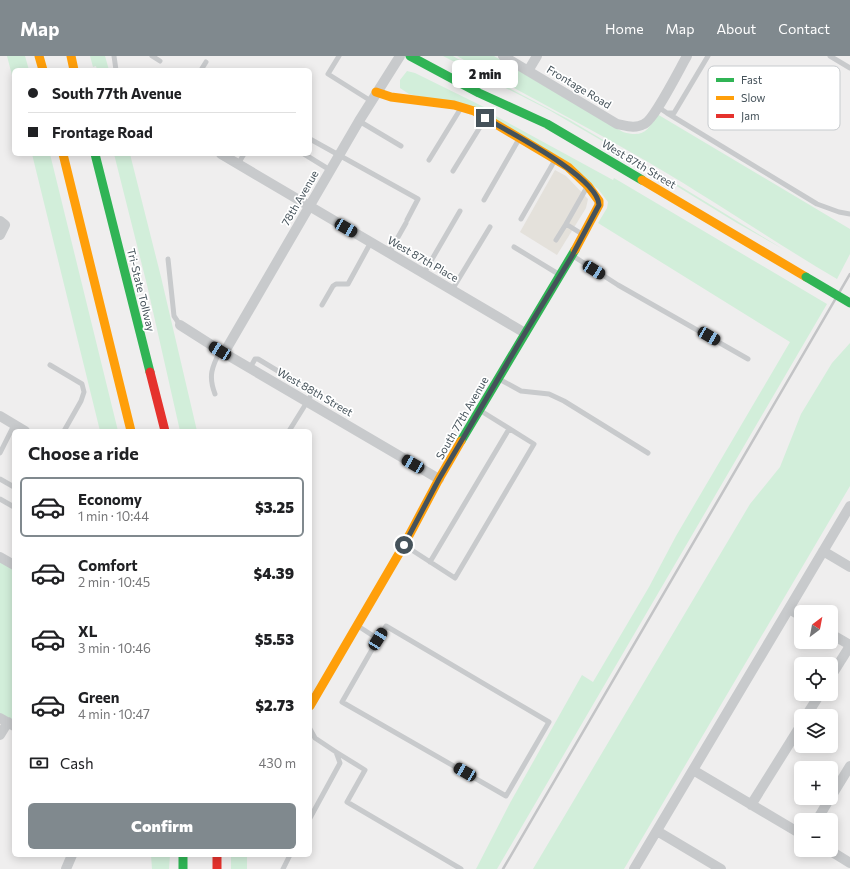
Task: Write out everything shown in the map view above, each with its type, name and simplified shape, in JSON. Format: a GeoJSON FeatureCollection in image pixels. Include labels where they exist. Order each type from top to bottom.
{"type":"FeatureCollection","features":[{"type":"Feature","properties":{"kind":"main road"},"geometry":{"type":"LineString","coordinates":[[39,56],[42,68]]}},
{"type":"Feature","properties":{"kind":"main road"},"geometry":{"type":"LineString","coordinates":[[71,56],[74,68]]}},
{"type":"Feature","properties":{"kind":"main road","name":"West 87th Street"},"geometry":{"type":"LineString","coordinates":[[410,56],[479,93],[560,132],[850,303]]}},
{"type":"Feature","properties":{"kind":"main road"},"geometry":{"type":"LineString","coordinates":[[376,92],[391,97],[462,107],[485,118],[556,159],[573,171],[588,186]]}},
{"type":"Feature","properties":{"kind":"main road"},"geometry":{"type":"LineString","coordinates":[[63,156],[131,429]]}},
{"type":"Feature","properties":{"kind":"main road","name":"Tri-State Tollway"},"geometry":{"type":"LineString","coordinates":[[95,156],[164,429]]}},
{"type":"Feature","properties":{"kind":"main road","name":"South 77th Avenue"},"geometry":{"type":"LineString","coordinates":[[312,703],[404,545],[439,479],[572,256],[582,234],[599,205],[599,200],[588,186]]}},
{"type":"Feature","properties":{"kind":"main road"},"geometry":{"type":"LineString","coordinates":[[183,857],[183,869]]}},
{"type":"Feature","properties":{"kind":"main road"},"geometry":{"type":"LineString","coordinates":[[217,857],[217,869]]}},
{"type":"Feature","properties":{"kind":"street","name":"78th Avenue"},"geometry":{"type":"LineString","coordinates":[[222,352],[376,92],[400,56]]}},
{"type":"Feature","properties":{"kind":"street","name":"Frontage Road"},"geometry":{"type":"LineString","coordinates":[[504,56],[617,124],[633,127],[646,124],[658,107]]}},
{"type":"Feature","properties":{"kind":"street"},"geometry":{"type":"LineString","coordinates":[[528,70],[537,56]]}},
{"type":"Feature","properties":{"kind":"street"},"geometry":{"type":"LineString","coordinates":[[658,107],[687,56]]}},
{"type":"Feature","properties":{"kind":"street","name":"West 87th Place"},"geometry":{"type":"LineString","coordinates":[[224,156],[525,333]]}},
{"type":"Feature","properties":{"kind":"street"},"geometry":{"type":"LineString","coordinates":[[0,235],[3,223]]}},
{"type":"Feature","properties":{"kind":"street","name":"West 88th Street"},"geometry":{"type":"LineString","coordinates":[[180,325],[222,352],[439,479]]}},
{"type":"Feature","properties":{"kind":"street"},"geometry":{"type":"LineString","coordinates":[[0,416],[21,429]]}},
{"type":"Feature","properties":{"kind":"street"},"geometry":{"type":"LineString","coordinates":[[634,869],[850,506]]}},
{"type":"Feature","properties":{"kind":"street"},"geometry":{"type":"LineString","coordinates":[[823,551],[850,567]]}},
{"type":"Feature","properties":{"kind":"street"},"geometry":{"type":"LineString","coordinates":[[0,557],[12,564]]}},
{"type":"Feature","properties":{"kind":"street"},"geometry":{"type":"LineString","coordinates":[[789,608],[794,611]]}},
{"type":"Feature","properties":{"kind":"street"},"geometry":{"type":"LineString","coordinates":[[838,638],[850,646],[838,665]]}},
{"type":"Feature","properties":{"kind":"street"},"geometry":{"type":"LineString","coordinates":[[0,735],[7,722]]}},
{"type":"Feature","properties":{"kind":"street"},"geometry":{"type":"LineString","coordinates":[[751,805],[794,736]]}},
{"type":"Feature","properties":{"kind":"street"},"geometry":{"type":"LineString","coordinates":[[838,786],[850,766]]}},
{"type":"Feature","properties":{"kind":"street"},"geometry":{"type":"LineString","coordinates":[[693,770],[794,830]]}},
{"type":"Feature","properties":{"kind":"street"},"geometry":{"type":"LineString","coordinates":[[657,831],[721,869]]}},
{"type":"Feature","properties":{"kind":"street"},"geometry":{"type":"LineString","coordinates":[[838,856],[850,863]]}},
{"type":"Feature","properties":{"kind":"street"},"geometry":{"type":"LineString","coordinates":[[66,869],[71,857]]}},
{"type":"Feature","properties":{"kind":"lane"},"geometry":{"type":"LineString","coordinates":[[114,56],[116,68]]}},
{"type":"Feature","properties":{"kind":"lane"},"geometry":{"type":"LineString","coordinates":[[152,56],[160,61]]}},
{"type":"Feature","properties":{"kind":"lane"},"geometry":{"type":"LineString","coordinates":[[339,56],[328,74],[371,102]]}},
{"type":"Feature","properties":{"kind":"lane"},"geometry":{"type":"LineString","coordinates":[[667,113],[674,113],[708,56]]}},
{"type":"Feature","properties":{"kind":"lane"},"geometry":{"type":"LineString","coordinates":[[830,56],[850,68]]}},
{"type":"Feature","properties":{"kind":"lane"},"geometry":{"type":"LineString","coordinates":[[202,68],[206,62]]}},
{"type":"Feature","properties":{"kind":"lane"},"geometry":{"type":"LineString","coordinates":[[430,160],[462,107]]}},
{"type":"Feature","properties":{"kind":"lane"},"geometry":{"type":"LineString","coordinates":[[658,107],[818,204],[838,212],[850,214]]}},
{"type":"Feature","properties":{"kind":"lane"},"geometry":{"type":"LineString","coordinates":[[454,171],[485,118]]}},
{"type":"Feature","properties":{"kind":"lane"},"geometry":{"type":"LineString","coordinates":[[359,121],[401,146]]}},
{"type":"Feature","properties":{"kind":"lane"},"geometry":{"type":"LineString","coordinates":[[484,200],[520,138]]}},
{"type":"Feature","properties":{"kind":"lane"},"geometry":{"type":"LineString","coordinates":[[312,140],[418,200],[389,253]]}},
{"type":"Feature","properties":{"kind":"lane"},"geometry":{"type":"LineString","coordinates":[[238,164],[243,156]]}},
{"type":"Feature","properties":{"kind":"lane"},"geometry":{"type":"LineString","coordinates":[[307,156],[330,170]]}},
{"type":"Feature","properties":{"kind":"lane"},"geometry":{"type":"LineString","coordinates":[[521,219],[556,159]]}},
{"type":"Feature","properties":{"kind":"lane"},"geometry":{"type":"LineString","coordinates":[[556,240],[588,186]]}},
{"type":"Feature","properties":{"kind":"lane"},"geometry":{"type":"LineString","coordinates":[[424,273],[460,211]]}},
{"type":"Feature","properties":{"kind":"lane"},"geometry":{"type":"LineString","coordinates":[[566,224],[582,234]]}},
{"type":"Feature","properties":{"kind":"lane"},"geometry":{"type":"LineString","coordinates":[[452,290],[490,227]]}},
{"type":"Feature","properties":{"kind":"lane"},"geometry":{"type":"LineString","coordinates":[[322,305],[333,286],[336,284],[348,284],[371,242]]}},
{"type":"Feature","properties":{"kind":"lane"},"geometry":{"type":"LineString","coordinates":[[514,247],[561,275]]}},
{"type":"Feature","properties":{"kind":"lane"},"geometry":{"type":"LineString","coordinates":[[572,256],[618,285],[748,359]]}},
{"type":"Feature","properties":{"kind":"lane"},"geometry":{"type":"LineString","coordinates":[[168,259],[174,316],[180,325]]}},
{"type":"Feature","properties":{"kind":"lane"},"geometry":{"type":"LineString","coordinates":[[215,394],[211,384],[212,369],[222,352]]}},
{"type":"Feature","properties":{"kind":"lane"},"geometry":{"type":"LineString","coordinates":[[250,368],[255,359],[258,359],[311,391],[312,394],[290,429]]}},
{"type":"Feature","properties":{"kind":"lane"},"geometry":{"type":"LineString","coordinates":[[50,365],[82,384],[84,392],[81,401],[65,429]]}},
{"type":"Feature","properties":{"kind":"lane"},"geometry":{"type":"LineString","coordinates":[[285,388],[291,378]]}},
{"type":"Feature","properties":{"kind":"lane"},"geometry":{"type":"LineString","coordinates":[[498,379],[521,391],[549,394],[648,453]]}},
{"type":"Feature","properties":{"kind":"lane"},"geometry":{"type":"LineString","coordinates":[[404,545],[455,578],[534,444],[480,411]]}},
{"type":"Feature","properties":{"kind":"lane"},"geometry":{"type":"LineString","coordinates":[[0,453],[14,425]]}},
{"type":"Feature","properties":{"kind":"lane"},"geometry":{"type":"LineString","coordinates":[[430,562],[509,429]]}},
{"type":"Feature","properties":{"kind":"lane"},"geometry":{"type":"LineString","coordinates":[[0,479],[12,486]]}},
{"type":"Feature","properties":{"kind":"lane"},"geometry":{"type":"LineString","coordinates":[[0,499],[12,506]]}},
{"type":"Feature","properties":{"kind":"lane"},"geometry":{"type":"LineString","coordinates":[[357,625],[378,639]]}},
{"type":"Feature","properties":{"kind":"lane"},"geometry":{"type":"LineString","coordinates":[[386,626],[549,722],[506,796],[342,702],[378,639],[386,626]]}},
{"type":"Feature","properties":{"kind":"lane"},"geometry":{"type":"LineString","coordinates":[[312,733],[315,738],[365,770],[348,802],[461,869]]}},
{"type":"Feature","properties":{"kind":"lane"},"geometry":{"type":"LineString","coordinates":[[312,814],[340,763],[336,752]]}},
{"type":"Feature","properties":{"kind":"lane"},"geometry":{"type":"LineString","coordinates":[[283,869],[289,857]]}},
{"type":"Feature","properties":{"kind":"shaded area"},"geometry":{"type":"Polygon","coordinates":[[[555,170],[566,176],[588,199],[586,208],[557,255],[520,232],[555,170]]]}},
{"type":"Feature","properties":{"kind":"green space"},"geometry":{"type":"Polygon","coordinates":[[[7,56],[25,56],[28,68],[12,68],[12,75],[7,56]]]}},
{"type":"Feature","properties":{"kind":"green space"},"geometry":{"type":"Polygon","coordinates":[[[90,56],[105,56],[108,68],[93,67],[90,56]]]}},
{"type":"Feature","properties":{"kind":"green space"},"geometry":{"type":"Polygon","coordinates":[[[443,56],[453,56],[490,78],[568,119],[783,249],[549,110],[443,56]]]}},
{"type":"Feature","properties":{"kind":"green space"},"geometry":{"type":"Polygon","coordinates":[[[457,56],[494,56],[623,132],[635,134],[644,132],[651,125],[657,114],[850,229],[850,254],[837,279],[660,169],[457,56]]]}},
{"type":"Feature","properties":{"kind":"green space"},"geometry":{"type":"Polygon","coordinates":[[[407,71],[415,73],[486,108],[485,110],[494,115],[613,180],[614,178],[827,304],[497,869],[476,869],[510,803],[582,675],[593,682],[649,587],[676,536],[790,342],[598,223],[607,208],[608,202],[598,189],[482,110],[409,94],[400,88],[400,80],[407,71]]]}},
{"type":"Feature","properties":{"kind":"green space"},"geometry":{"type":"Polygon","coordinates":[[[32,156],[50,156],[118,429],[100,429],[32,156]]]}},
{"type":"Feature","properties":{"kind":"green space"},"geometry":{"type":"Polygon","coordinates":[[[115,156],[131,156],[197,429],[180,429],[147,285],[115,156]]]}},
{"type":"Feature","properties":{"kind":"green space"},"geometry":{"type":"Polygon","coordinates":[[[850,343],[850,486],[624,869],[533,869],[750,504],[780,467],[801,414],[832,363],[850,343]]]}},
{"type":"Feature","properties":{"kind":"green space"},"geometry":{"type":"Polygon","coordinates":[[[0,562],[12,569],[12,720],[0,713],[0,562]]]}},
{"type":"Feature","properties":{"kind":"green space"},"geometry":{"type":"Polygon","coordinates":[[[151,857],[170,857],[169,869],[152,869],[151,857]]]}},
{"type":"Feature","properties":{"kind":"green space"},"geometry":{"type":"Polygon","coordinates":[[[231,857],[247,857],[247,869],[231,869],[231,857]]]}},
{"type":"Feature","properties":{"kind":"railway"},"geometry":{"type":"LineString","coordinates":[[503,869],[850,274]]}},
{"type":"Feature","properties":{"kind":"traffic: fast"},"geometry":{"type":"LineString","coordinates":[[410,56],[479,93],[547,124],[642,180]]}},
{"type":"Feature","properties":{"kind":"traffic: fast"},"geometry":{"type":"LineString","coordinates":[[96,156],[150,372]]}},
{"type":"Feature","properties":{"kind":"traffic: fast"},"geometry":{"type":"LineString","coordinates":[[461,441],[575,250]]}},
{"type":"Feature","properties":{"kind":"traffic: fast"},"geometry":{"type":"LineString","coordinates":[[806,277],[850,303]]}},
{"type":"Feature","properties":{"kind":"traffic: fast"},"geometry":{"type":"LineString","coordinates":[[183,857],[183,869]]}},
{"type":"Feature","properties":{"kind":"traffic: slow"},"geometry":{"type":"LineString","coordinates":[[39,56],[42,68]]}},
{"type":"Feature","properties":{"kind":"traffic: slow"},"geometry":{"type":"LineString","coordinates":[[71,56],[74,68]]}},
{"type":"Feature","properties":{"kind":"traffic: slow"},"geometry":{"type":"LineString","coordinates":[[376,92],[391,97],[454,105],[474,111],[568,167],[588,186],[599,201],[599,205],[575,250]]}},
{"type":"Feature","properties":{"kind":"traffic: slow"},"geometry":{"type":"LineString","coordinates":[[63,156],[131,429]]}},
{"type":"Feature","properties":{"kind":"traffic: slow"},"geometry":{"type":"LineString","coordinates":[[642,180],[806,277]]}},
{"type":"Feature","properties":{"kind":"traffic: slow"},"geometry":{"type":"LineString","coordinates":[[312,703],[404,545],[461,441]]}},
{"type":"Feature","properties":{"kind":"traffic: jam"},"geometry":{"type":"LineString","coordinates":[[150,372],[164,429]]}},
{"type":"Feature","properties":{"kind":"traffic: jam"},"geometry":{"type":"LineString","coordinates":[[217,857],[217,869]]}},
{"type":"Feature","properties":{"kind":"route"},"geometry":{"type":"LineString","coordinates":[[404,545],[439,479],[561,275],[599,205],[599,200],[588,186],[568,167],[485,118]]}}]}
